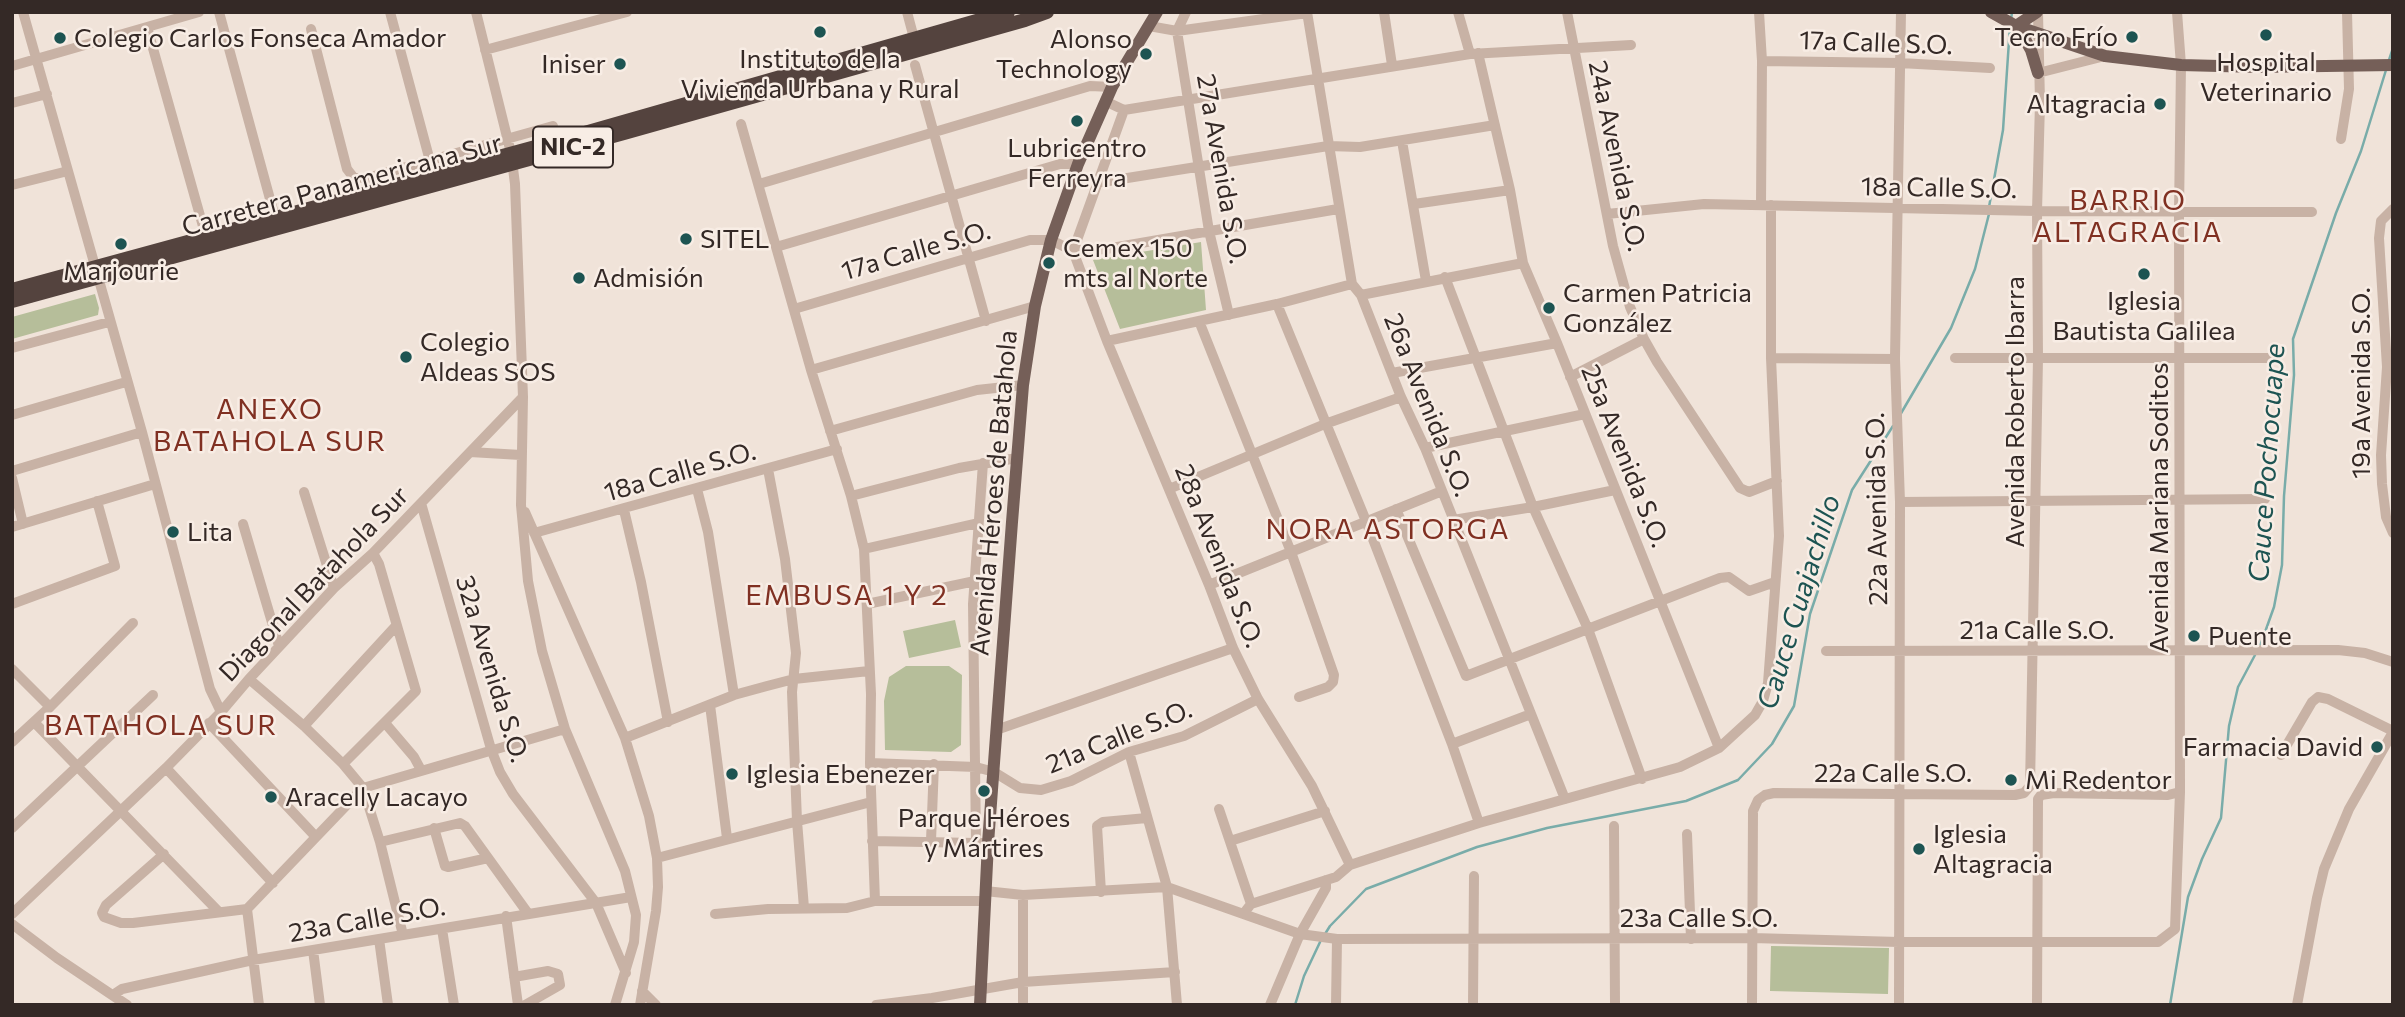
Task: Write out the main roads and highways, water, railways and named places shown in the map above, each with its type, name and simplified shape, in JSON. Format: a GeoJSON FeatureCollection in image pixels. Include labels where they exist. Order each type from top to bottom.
{"type":"FeatureCollection","features":[{"type":"Feature","properties":{"kind":"highway","name":"Carretera Panamericana Sur"},"geometry":{"type":"LineString","coordinates":[[915,51],[1008,12]]}},
{"type":"Feature","properties":{"kind":"highway","name":"Carretera Panamericana Sur"},"geometry":{"type":"LineString","coordinates":[[12,290],[96,272],[277,223],[510,152],[915,51],[1047,12]]}},
{"type":"Feature","properties":{"kind":"highway","name":"Carretera Panamericana Sur"},"geometry":{"type":"LineString","coordinates":[[12,301],[206,237],[277,223]]}},
{"type":"Feature","properties":{"kind":"main road","name":"Avenida Héroes de Batahola"},"geometry":{"type":"LineString","coordinates":[[980,1004],[985,896],[982,843],[994,772],[1023,385],[1035,306],[1051,240],[1078,164],[1112,87],[1157,12]]}},
{"type":"Feature","properties":{"kind":"main road"},"geometry":{"type":"LineString","coordinates":[[1991,12],[2038,34],[2105,57],[2181,65],[2389,65]]}},
{"type":"Feature","properties":{"kind":"main road"},"geometry":{"type":"LineString","coordinates":[[2013,24],[2038,12]]}},
{"type":"Feature","properties":{"kind":"main road"},"geometry":{"type":"LineString","coordinates":[[2013,24],[2031,50],[2038,73]]}},
{"type":"Feature","properties":{"kind":"waterway","name":"Cauce Cuajachillo"},"geometry":{"type":"LineString","coordinates":[[2011,20],[2012,12]]}},
{"type":"Feature","properties":{"kind":"waterway","name":"Cauce Cuajachillo"},"geometry":{"type":"LineString","coordinates":[[1989,207],[2003,130],[2010,26]]}},
{"type":"Feature","properties":{"kind":"waterway","name":"Cauce Pochocuape"},"geometry":{"type":"LineString","coordinates":[[2389,60],[2393,48]]}},
{"type":"Feature","properties":{"kind":"waterway","name":"Cauce Pochocuape"},"geometry":{"type":"LineString","coordinates":[[2260,646],[2274,607],[2282,565],[2284,496],[2294,375],[2293,339],[2336,213],[2361,151],[2386,70]]}},
{"type":"Feature","properties":{"kind":"waterway","name":"Cauce Cuajachillo"},"geometry":{"type":"LineString","coordinates":[[1900,415],[1951,328],[1975,269],[1989,214]]}},
{"type":"Feature","properties":{"kind":"waterway","name":"Cauce Cuajachillo"},"geometry":{"type":"LineString","coordinates":[[1325,934],[1366,889],[1477,847],[1547,828],[1686,801],[1738,780],[1772,744],[1794,706],[1810,614],[1852,490],[1893,426]]}},
{"type":"Feature","properties":{"kind":"waterway","name":"Cauce Pochocuape"},"geometry":{"type":"LineString","coordinates":[[2170,1005],[2188,897],[2221,818],[2229,726],[2238,687],[2255,655]]}},
{"type":"Feature","properties":{"kind":"waterway","name":"Cauce Cuajachillo"},"geometry":{"type":"LineString","coordinates":[[1295,1005],[1304,976],[1321,940]]}},
{"type":"Feature","properties":{"kind":"place","name":"Instituto de la Vivienda Urbana y Rural"},"geometry":{"type":"Point","coordinates":[820,32]}},
{"type":"Feature","properties":{"kind":"place","name":"Hospital Veterinario"},"geometry":{"type":"Point","coordinates":[2266,35]}},
{"type":"Feature","properties":{"kind":"place","name":"Tecno Frío"},"geometry":{"type":"Point","coordinates":[2132,37]}},
{"type":"Feature","properties":{"kind":"place","name":"Colegio Carlos Fonseca Amador"},"geometry":{"type":"Point","coordinates":[60,38]}},
{"type":"Feature","properties":{"kind":"place","name":"Alonso Technology"},"geometry":{"type":"Point","coordinates":[1146,54]}},
{"type":"Feature","properties":{"kind":"place","name":"Iniser"},"geometry":{"type":"Point","coordinates":[620,64]}},
{"type":"Feature","properties":{"kind":"place","name":"Altagracia"},"geometry":{"type":"Point","coordinates":[2160,104]}},
{"type":"Feature","properties":{"kind":"place","name":"Lubricentro Ferreyra"},"geometry":{"type":"Point","coordinates":[1077,121]}},
{"type":"Feature","properties":{"kind":"place","name":"SITEL"},"geometry":{"type":"Point","coordinates":[686,239]}},
{"type":"Feature","properties":{"kind":"place","name":"Marjourie"},"geometry":{"type":"Point","coordinates":[121,244]}},
{"type":"Feature","properties":{"kind":"place","name":"Cemex 150 mts al Norte"},"geometry":{"type":"Point","coordinates":[1049,263]}},
{"type":"Feature","properties":{"kind":"place","name":"Iglesia Bautista Galilea"},"geometry":{"type":"Point","coordinates":[2144,274]}},
{"type":"Feature","properties":{"kind":"place","name":"Admisión"},"geometry":{"type":"Point","coordinates":[579,278]}},
{"type":"Feature","properties":{"kind":"place","name":"Carmen Patricia González"},"geometry":{"type":"Point","coordinates":[1549,308]}},
{"type":"Feature","properties":{"kind":"place","name":"Colegio Aldeas SOS"},"geometry":{"type":"Point","coordinates":[406,357]}},
{"type":"Feature","properties":{"kind":"place","name":"Lita"},"geometry":{"type":"Point","coordinates":[173,532]}},
{"type":"Feature","properties":{"kind":"place","name":"Puente"},"geometry":{"type":"Point","coordinates":[2194,636]}},
{"type":"Feature","properties":{"kind":"place","name":"Farmacia David"},"geometry":{"type":"Point","coordinates":[2377,747]}},
{"type":"Feature","properties":{"kind":"place","name":"Iglesia Ebenezer"},"geometry":{"type":"Point","coordinates":[732,774]}},
{"type":"Feature","properties":{"kind":"place","name":"Mi Redentor"},"geometry":{"type":"Point","coordinates":[2011,780]}},
{"type":"Feature","properties":{"kind":"place","name":"Parque Héroes y Mártires"},"geometry":{"type":"Point","coordinates":[984,791]}},
{"type":"Feature","properties":{"kind":"place","name":"Aracelly Lacayo"},"geometry":{"type":"Point","coordinates":[271,797]}},
{"type":"Feature","properties":{"kind":"place","name":"Iglesia Altagracia"},"geometry":{"type":"Point","coordinates":[1919,849]}},
{"type":"Feature","properties":{"kind":"district","name":"BARRIO ALTAGRACIA"},"geometry":{"type":"Point","coordinates":[2128,217]}},
{"type":"Feature","properties":{"kind":"district","name":"ANEXO BATAHOLA SUR"},"geometry":{"type":"Point","coordinates":[270,426]}},
{"type":"Feature","properties":{"kind":"district","name":"NORA ASTORGA"},"geometry":{"type":"Point","coordinates":[1388,530]}},
{"type":"Feature","properties":{"kind":"district","name":"EMBUSA 1 Y 2"},"geometry":{"type":"Point","coordinates":[847,596]}},
{"type":"Feature","properties":{"kind":"district","name":"BATAHOLA SUR"},"geometry":{"type":"Point","coordinates":[161,726]}}]}
